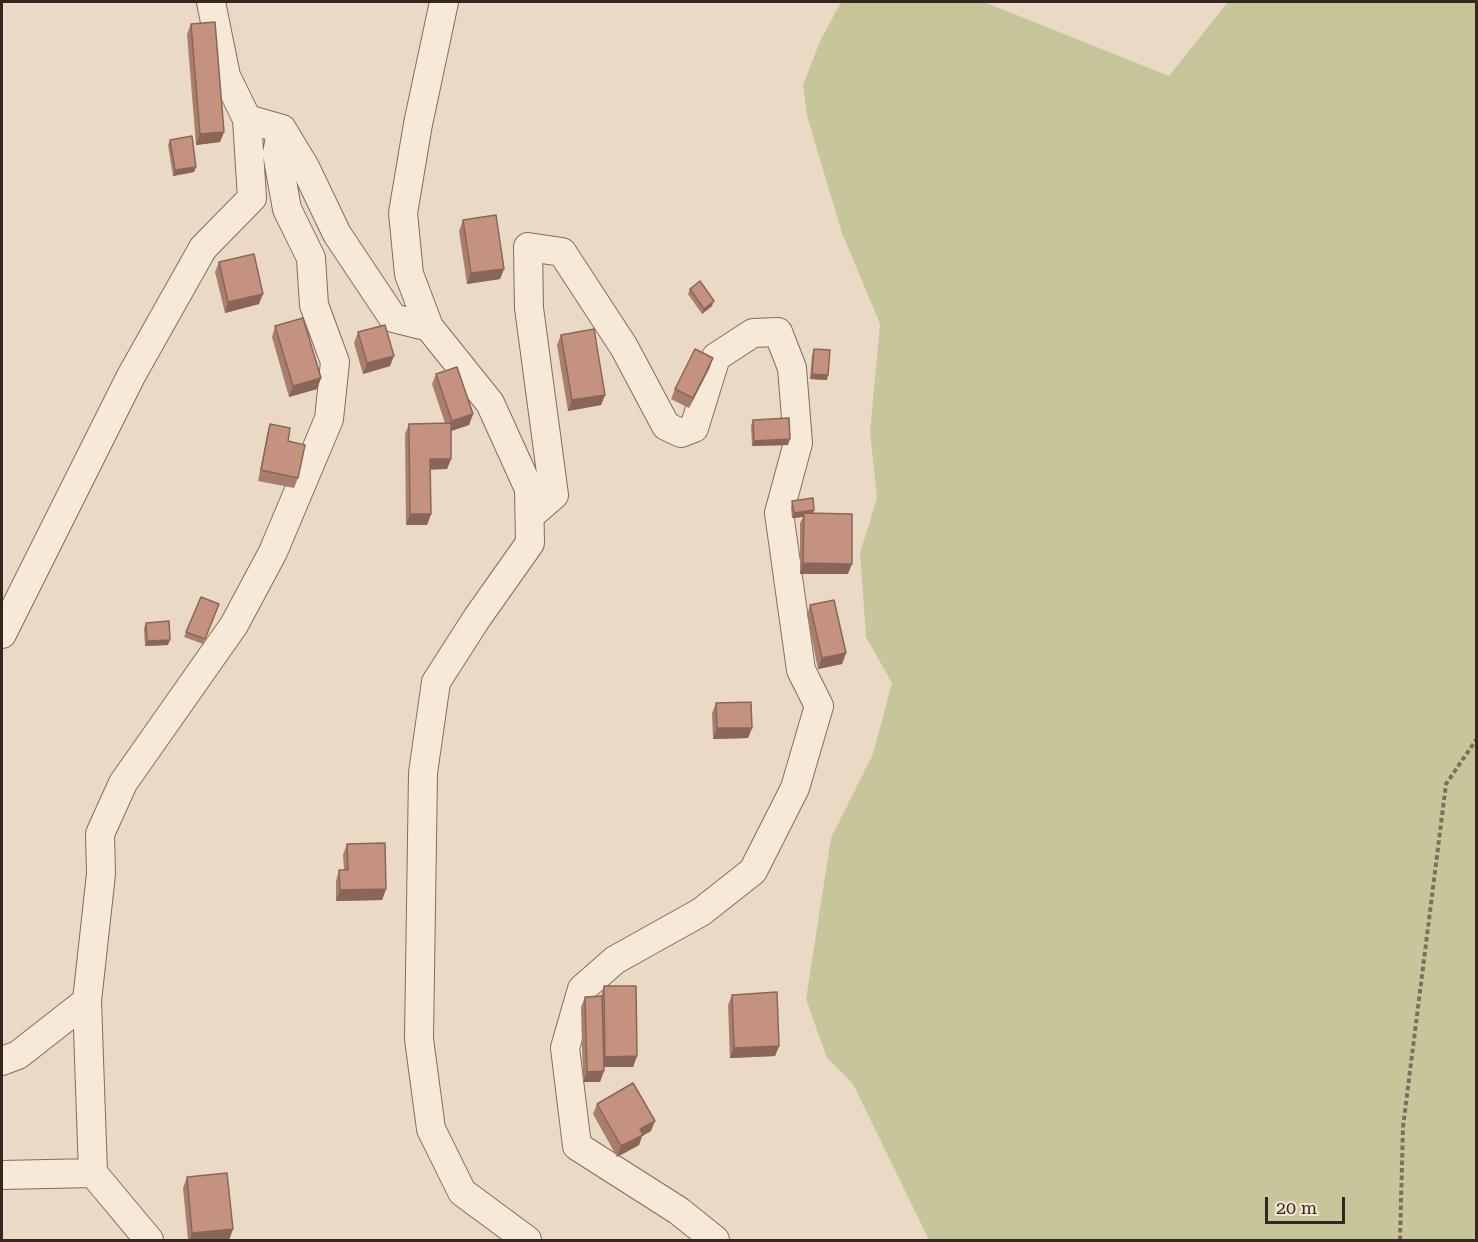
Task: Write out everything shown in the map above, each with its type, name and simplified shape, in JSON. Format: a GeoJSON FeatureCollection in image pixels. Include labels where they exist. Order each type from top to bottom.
{"type":"FeatureCollection","features":[{"type":"Feature","properties":{"kind":"street"},"geometry":{"type":"LineString","coordinates":[[2,634],[131,376],[203,248],[252,198],[247,119],[226,76],[211,2]]}},
{"type":"Feature","properties":{"kind":"street"},"geometry":{"type":"LineString","coordinates":[[444,2],[418,124],[403,213],[409,274],[429,327],[490,403],[529,489],[531,515],[530,543],[477,618],[436,682],[423,773],[419,1039],[431,1129],[462,1192],[527,1240]]}},
{"type":"Feature","properties":{"kind":"street"},"geometry":{"type":"LineString","coordinates":[[247,119],[282,129],[305,167],[337,234],[393,318],[429,327]]}},
{"type":"Feature","properties":{"kind":"street"},"geometry":{"type":"LineString","coordinates":[[149,1240],[93,1173],[87,1001],[101,874],[100,834],[123,783],[234,625],[273,552],[329,419],[335,362],[314,305],[311,258],[286,209],[277,153],[282,129]]}},
{"type":"Feature","properties":{"kind":"street"},"geometry":{"type":"LineString","coordinates":[[531,515],[554,495],[529,308],[528,247],[562,252],[624,347],[666,426],[681,433],[694,428],[716,357],[753,333],[778,332],[792,368],[798,443],[779,513],[801,670],[819,706],[795,788],[753,870],[701,912],[615,960],[582,989],[565,1048],[577,1146],[679,1211],[715,1240]]}},
{"type":"Feature","properties":{"kind":"street"},"geometry":{"type":"LineString","coordinates":[[2,1061],[18,1056],[87,1001]]}},
{"type":"Feature","properties":{"kind":"street"},"geometry":{"type":"LineString","coordinates":[[2,1175],[93,1173]]}},
{"type":"Feature","properties":{"kind":"path"},"geometry":{"type":"LineString","coordinates":[[1400,1240],[1403,1127],[1446,784],[1476,740]]}},
{"type":"Feature","properties":{"kind":"green space"},"geometry":{"type":"Polygon","coordinates":[[[841,2],[984,2],[1169,76],[1228,2],[1476,2],[1476,1240],[929,1240],[853,1084],[827,1058],[806,999],[831,838],[873,754],[892,683],[866,637],[860,553],[877,498],[870,432],[880,324],[842,233],[807,116],[803,85],[820,41],[841,2]]]}},
{"type":"Feature","properties":{"kind":"building"},"geometry":{"type":"Polygon","coordinates":[[[215,22],[224,132],[200,134],[191,24],[215,22]]]}},
{"type":"Feature","properties":{"kind":"building"},"geometry":{"type":"Polygon","coordinates":[[[192,136],[196,167],[175,170],[170,140],[192,136]]]}},
{"type":"Feature","properties":{"kind":"building"},"geometry":{"type":"Polygon","coordinates":[[[496,215],[504,269],[471,273],[463,220],[496,215]]]}},
{"type":"Feature","properties":{"kind":"building"},"geometry":{"type":"Polygon","coordinates":[[[254,254],[263,294],[228,302],[219,262],[254,254]]]}},
{"type":"Feature","properties":{"kind":"building"},"geometry":{"type":"Polygon","coordinates":[[[700,281],[714,301],[704,309],[690,289],[700,281]]]}},
{"type":"Feature","properties":{"kind":"building"},"geometry":{"type":"Polygon","coordinates":[[[303,318],[321,378],[293,386],[275,326],[303,318]]]}},
{"type":"Feature","properties":{"kind":"building"},"geometry":{"type":"Polygon","coordinates":[[[385,325],[394,356],[367,363],[358,332],[385,325]]]}},
{"type":"Feature","properties":{"kind":"building"},"geometry":{"type":"Polygon","coordinates":[[[594,329],[605,395],[572,400],[561,335],[594,329]]]}},
{"type":"Feature","properties":{"kind":"building"},"geometry":{"type":"Polygon","coordinates":[[[695,349],[713,358],[693,398],[675,389],[695,349]]]}},
{"type":"Feature","properties":{"kind":"building"},"geometry":{"type":"Polygon","coordinates":[[[814,349],[830,350],[828,375],[812,374],[814,349]]]}},
{"type":"Feature","properties":{"kind":"building"},"geometry":{"type":"Polygon","coordinates":[[[457,367],[473,414],[452,421],[436,374],[457,367]]]}},
{"type":"Feature","properties":{"kind":"building"},"geometry":{"type":"Polygon","coordinates":[[[789,418],[790,439],[754,441],[753,420],[789,418]]]}},
{"type":"Feature","properties":{"kind":"building"},"geometry":{"type":"Polygon","coordinates":[[[451,423],[451,459],[430,459],[431,514],[410,514],[409,424],[451,423]]]}},
{"type":"Feature","properties":{"kind":"building"},"geometry":{"type":"Polygon","coordinates":[[[270,424],[290,428],[288,441],[305,445],[298,478],[261,470],[270,424]]]}},
{"type":"Feature","properties":{"kind":"building"},"geometry":{"type":"Polygon","coordinates":[[[813,498],[814,510],[794,513],[792,501],[813,498]]]}},
{"type":"Feature","properties":{"kind":"building"},"geometry":{"type":"Polygon","coordinates":[[[804,513],[852,514],[852,564],[803,563],[804,513]]]}},
{"type":"Feature","properties":{"kind":"building"},"geometry":{"type":"Polygon","coordinates":[[[201,597],[219,604],[205,639],[186,632],[201,597]]]}},
{"type":"Feature","properties":{"kind":"building"},"geometry":{"type":"Polygon","coordinates":[[[834,600],[846,653],[822,658],[810,605],[834,600]]]}},
{"type":"Feature","properties":{"kind":"building"},"geometry":{"type":"Polygon","coordinates":[[[169,621],[170,640],[147,641],[146,623],[169,621]]]}},
{"type":"Feature","properties":{"kind":"building"},"geometry":{"type":"Polygon","coordinates":[[[751,702],[752,728],[717,728],[716,703],[751,702]]]}},
{"type":"Feature","properties":{"kind":"building"},"geometry":{"type":"Polygon","coordinates":[[[385,843],[386,889],[340,890],[339,870],[348,870],[347,844],[385,843]]]}},
{"type":"Feature","properties":{"kind":"building"},"geometry":{"type":"Polygon","coordinates":[[[604,986],[636,986],[637,1056],[605,1057],[604,986]]]}},
{"type":"Feature","properties":{"kind":"building"},"geometry":{"type":"Polygon","coordinates":[[[777,992],[779,1046],[734,1048],[732,995],[777,992]]]}},
{"type":"Feature","properties":{"kind":"building"},"geometry":{"type":"Polygon","coordinates":[[[602,996],[604,1071],[587,1072],[585,997],[602,996]]]}},
{"type":"Feature","properties":{"kind":"building"},"geometry":{"type":"Polygon","coordinates":[[[633,1083],[655,1121],[640,1129],[643,1135],[621,1146],[597,1104],[633,1083]]]}},
{"type":"Feature","properties":{"kind":"building"},"geometry":{"type":"Polygon","coordinates":[[[227,1173],[233,1229],[192,1233],[187,1177],[227,1173]]]}}]}
